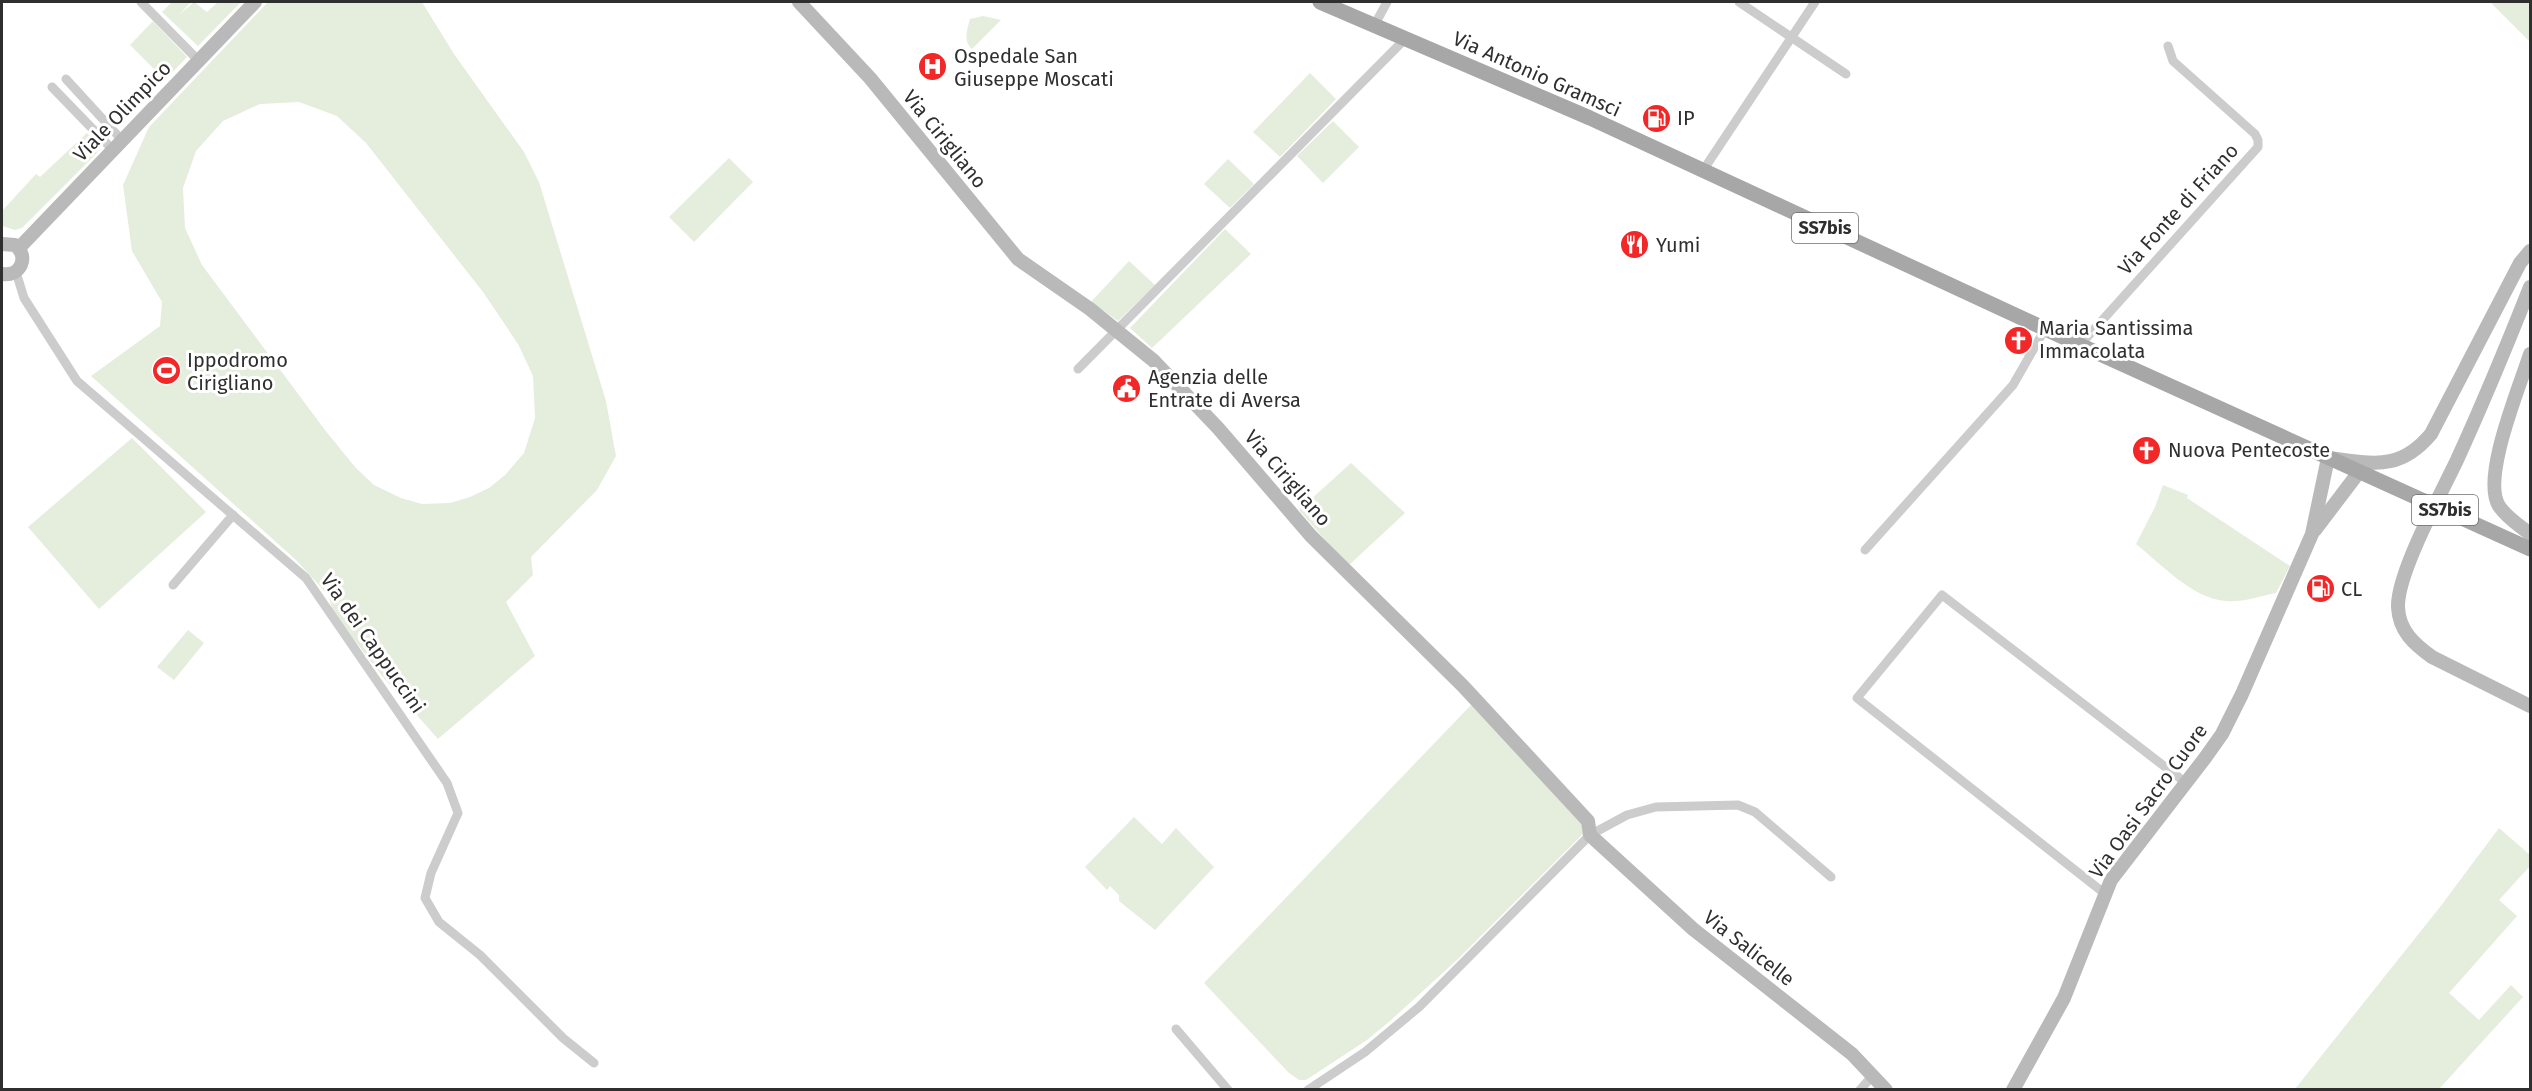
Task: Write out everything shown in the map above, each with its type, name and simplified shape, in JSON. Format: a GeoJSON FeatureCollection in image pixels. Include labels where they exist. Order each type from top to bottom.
{"type":"FeatureCollection","features":[{"type":"Feature","properties":{"kind":"main road","name":"Via Antonio Gramsci"},"geometry":{"type":"LineString","coordinates":[[1320,2],[1590,118],[1702,172],[2359,472]]}},
{"type":"Feature","properties":{"kind":"main road","name":"SS7bis"},"geometry":{"type":"LineString","coordinates":[[2359,472],[2530,549]]}},
{"type":"Feature","properties":{"kind":"street"},"geometry":{"type":"LineString","coordinates":[[141,2],[198,60]]}},
{"type":"Feature","properties":{"kind":"street","name":"Viale Olimpico"},"geometry":{"type":"LineString","coordinates":[[19,248],[255,2]]}},
{"type":"Feature","properties":{"kind":"street","name":"Via Cirigliano"},"geometry":{"type":"LineString","coordinates":[[799,2],[870,78],[1018,259],[1118,331],[1154,361],[1218,428],[1311,536],[1463,686],[1588,821],[1590,835]]}},
{"type":"Feature","properties":{"kind":"street"},"geometry":{"type":"LineString","coordinates":[[1374,26],[1387,2]]}},
{"type":"Feature","properties":{"kind":"street"},"geometry":{"type":"LineString","coordinates":[[1739,2],[1846,74]]}},
{"type":"Feature","properties":{"kind":"street"},"geometry":{"type":"LineString","coordinates":[[1702,172],[1815,2]]}},
{"type":"Feature","properties":{"kind":"street"},"geometry":{"type":"LineString","coordinates":[[1078,369],[1406,39]]}},
{"type":"Feature","properties":{"kind":"street","name":"Via Fonte di Friano"},"geometry":{"type":"LineString","coordinates":[[2080,345],[2258,147],[2255,134],[2173,61],[2168,46]]}},
{"type":"Feature","properties":{"kind":"street"},"geometry":{"type":"LineString","coordinates":[[66,79],[117,144]]}},
{"type":"Feature","properties":{"kind":"street"},"geometry":{"type":"LineString","coordinates":[[52,87],[117,144]]}},
{"type":"Feature","properties":{"kind":"street"},"geometry":{"type":"LineString","coordinates":[[2,244],[9,243],[19,248],[22,253],[22,264],[9,273]]}},
{"type":"Feature","properties":{"kind":"street"},"geometry":{"type":"LineString","coordinates":[[2328,458],[2381,463],[2410,455],[2422,445],[2431,434],[2520,263],[2530,251]]}},
{"type":"Feature","properties":{"kind":"street","name":"Via dei Cappuccini"},"geometry":{"type":"LineString","coordinates":[[9,273],[77,381],[306,578],[447,783],[458,813],[431,873],[425,898],[439,922],[480,955],[563,1038],[594,1063]]}},
{"type":"Feature","properties":{"kind":"street"},"geometry":{"type":"LineString","coordinates":[[2530,287],[2458,458],[2410,561],[2400,588],[2398,606],[2399,621],[2406,634],[2418,647],[2432,657],[2530,706]]}},
{"type":"Feature","properties":{"kind":"street"},"geometry":{"type":"LineString","coordinates":[[1865,550],[2013,385],[2045,329]]}},
{"type":"Feature","properties":{"kind":"street"},"geometry":{"type":"LineString","coordinates":[[2530,354],[2500,446],[2493,482],[2498,504],[2511,519],[2530,534]]}},
{"type":"Feature","properties":{"kind":"street","name":"Via Oasi Sacro Cuore"},"geometry":{"type":"LineString","coordinates":[[2013,1089],[2064,998],[2104,893],[2120,866],[2222,734],[2277,617],[2312,534],[2328,458]]}},
{"type":"Feature","properties":{"kind":"street","name":"Via Oasi Sacro Cuore"},"geometry":{"type":"LineString","coordinates":[[2312,534],[2359,472]]}},
{"type":"Feature","properties":{"kind":"street"},"geometry":{"type":"LineString","coordinates":[[173,585],[233,515]]}},
{"type":"Feature","properties":{"kind":"street"},"geometry":{"type":"LineString","coordinates":[[2104,893],[1857,698],[1942,595],[2186,783]]}},
{"type":"Feature","properties":{"kind":"street"},"geometry":{"type":"LineString","coordinates":[[1308,1089],[1365,1052],[1419,1007],[1590,835],[1627,815],[1656,807],[1738,805],[1755,812],[1831,877]]}},
{"type":"Feature","properties":{"kind":"street","name":"Via Salicelle"},"geometry":{"type":"LineString","coordinates":[[1590,835],[1693,929],[1852,1054],[1886,1089]]}},
{"type":"Feature","properties":{"kind":"street"},"geometry":{"type":"LineString","coordinates":[[1176,1029],[1228,1089]]}},
{"type":"Feature","properties":{"kind":"street"},"geometry":{"type":"LineString","coordinates":[[1860,1089],[1873,1075]]}},
{"type":"Feature","properties":{"kind":"green space"},"geometry":{"type":"Polygon","coordinates":[[[172,2],[191,2],[179,15],[194,2],[207,12],[218,2],[241,2],[198,46],[162,12],[172,2]]]}},
{"type":"Feature","properties":{"kind":"green space","name":"Ippodromo Cirigliano"},"geometry":{"type":"Polygon","coordinates":[[[268,2],[422,2],[454,54],[524,152],[539,182],[606,401],[616,456],[597,490],[531,557],[533,575],[506,602],[535,656],[438,739],[383,677],[334,614],[328,595],[296,560],[91,376],[160,326],[162,302],[132,251],[123,185],[149,127],[268,2]],[[299,102],[260,104],[223,121],[196,151],[183,188],[185,228],[202,265],[325,430],[355,467],[374,485],[401,498],[422,504],[450,503],[470,497],[489,488],[505,475],[524,453],[535,418],[533,376],[518,344],[483,292],[366,143],[337,116],[299,102]]]}},
{"type":"Feature","properties":{"kind":"green space"},"geometry":{"type":"Polygon","coordinates":[[[2490,2],[2530,2],[2530,42],[2490,2]]]}},
{"type":"Feature","properties":{"kind":"green space"},"geometry":{"type":"Polygon","coordinates":[[[983,16],[1001,20],[972,49],[967,42],[970,19],[983,16]]]}},
{"type":"Feature","properties":{"kind":"green space"},"geometry":{"type":"Polygon","coordinates":[[[153,21],[187,57],[165,80],[130,45],[153,21]]]}},
{"type":"Feature","properties":{"kind":"green space"},"geometry":{"type":"Polygon","coordinates":[[[1310,73],[1336,99],[1280,157],[1253,132],[1310,73]]]}},
{"type":"Feature","properties":{"kind":"green space"},"geometry":{"type":"Polygon","coordinates":[[[1333,121],[1359,147],[1323,183],[1297,156],[1333,121]]]}},
{"type":"Feature","properties":{"kind":"green space"},"geometry":{"type":"Polygon","coordinates":[[[87,133],[100,149],[95,155],[22,228],[15,230],[2,226],[2,211],[36,174],[40,177],[87,133]]]}},
{"type":"Feature","properties":{"kind":"green space"},"geometry":{"type":"Polygon","coordinates":[[[729,158],[753,182],[694,242],[669,217],[729,158]]]}},
{"type":"Feature","properties":{"kind":"green space"},"geometry":{"type":"Polygon","coordinates":[[[1228,159],[1254,184],[1230,208],[1204,184],[1228,159]]]}},
{"type":"Feature","properties":{"kind":"green space"},"geometry":{"type":"Polygon","coordinates":[[[1225,229],[1251,254],[1152,348],[1130,328],[1225,229]]]}},
{"type":"Feature","properties":{"kind":"green space"},"geometry":{"type":"Polygon","coordinates":[[[1129,261],[1155,285],[1118,321],[1091,302],[1129,261]]]}},
{"type":"Feature","properties":{"kind":"green space"},"geometry":{"type":"Polygon","coordinates":[[[132,438],[206,512],[99,609],[28,527],[132,438]]]}},
{"type":"Feature","properties":{"kind":"green space"},"geometry":{"type":"Polygon","coordinates":[[[1351,463],[1405,513],[1348,566],[1299,510],[1351,463]]]}},
{"type":"Feature","properties":{"kind":"green space"},"geometry":{"type":"Polygon","coordinates":[[[2163,485],[2188,495],[2187,498],[2290,566],[2276,593],[2237,601],[2213,599],[2189,587],[2136,544],[2155,507],[2163,485]]]}},
{"type":"Feature","properties":{"kind":"green space"},"geometry":{"type":"Polygon","coordinates":[[[188,630],[204,643],[174,680],[157,667],[188,630]]]}},
{"type":"Feature","properties":{"kind":"green space"},"geometry":{"type":"Polygon","coordinates":[[[1471,705],[1583,821],[1585,832],[1458,959],[1390,1021],[1367,1040],[1306,1080],[1299,1080],[1289,1073],[1204,983],[1471,705]]]}},
{"type":"Feature","properties":{"kind":"green space"},"geometry":{"type":"Polygon","coordinates":[[[1134,817],[1162,844],[1176,828],[1214,867],[1155,930],[1119,901],[1119,895],[1110,886],[1107,890],[1085,867],[1134,817]]]}},
{"type":"Feature","properties":{"kind":"green space"},"geometry":{"type":"Polygon","coordinates":[[[2499,828],[2530,855],[2530,866],[2499,900],[2517,916],[2449,993],[2479,1020],[2511,985],[2523,997],[2439,1089],[2295,1089],[2440,907],[2499,828]]]}},
{"type":"Feature","properties":{"kind":"place","name":"Ospedale San Giuseppe Moscati"},"geometry":{"type":"Point","coordinates":[933,67]}},
{"type":"Feature","properties":{"kind":"place","name":"IP"},"geometry":{"type":"Point","coordinates":[1656,118]}},
{"type":"Feature","properties":{"kind":"place","name":"Yumi"},"geometry":{"type":"Point","coordinates":[1635,245]}},
{"type":"Feature","properties":{"kind":"place","name":"Maria Santissima Immacolata"},"geometry":{"type":"Point","coordinates":[2018,340]}},
{"type":"Feature","properties":{"kind":"place","name":"Ippodromo Cirigliano"},"geometry":{"type":"Point","coordinates":[166,371]}},
{"type":"Feature","properties":{"kind":"place","name":"Agenzia delle Entrate di Aversa"},"geometry":{"type":"Point","coordinates":[1127,388]}},
{"type":"Feature","properties":{"kind":"place","name":"Nuova Pentecoste"},"geometry":{"type":"Point","coordinates":[2147,450]}},
{"type":"Feature","properties":{"kind":"place","name":"CL"},"geometry":{"type":"Point","coordinates":[2320,589]}}]}
